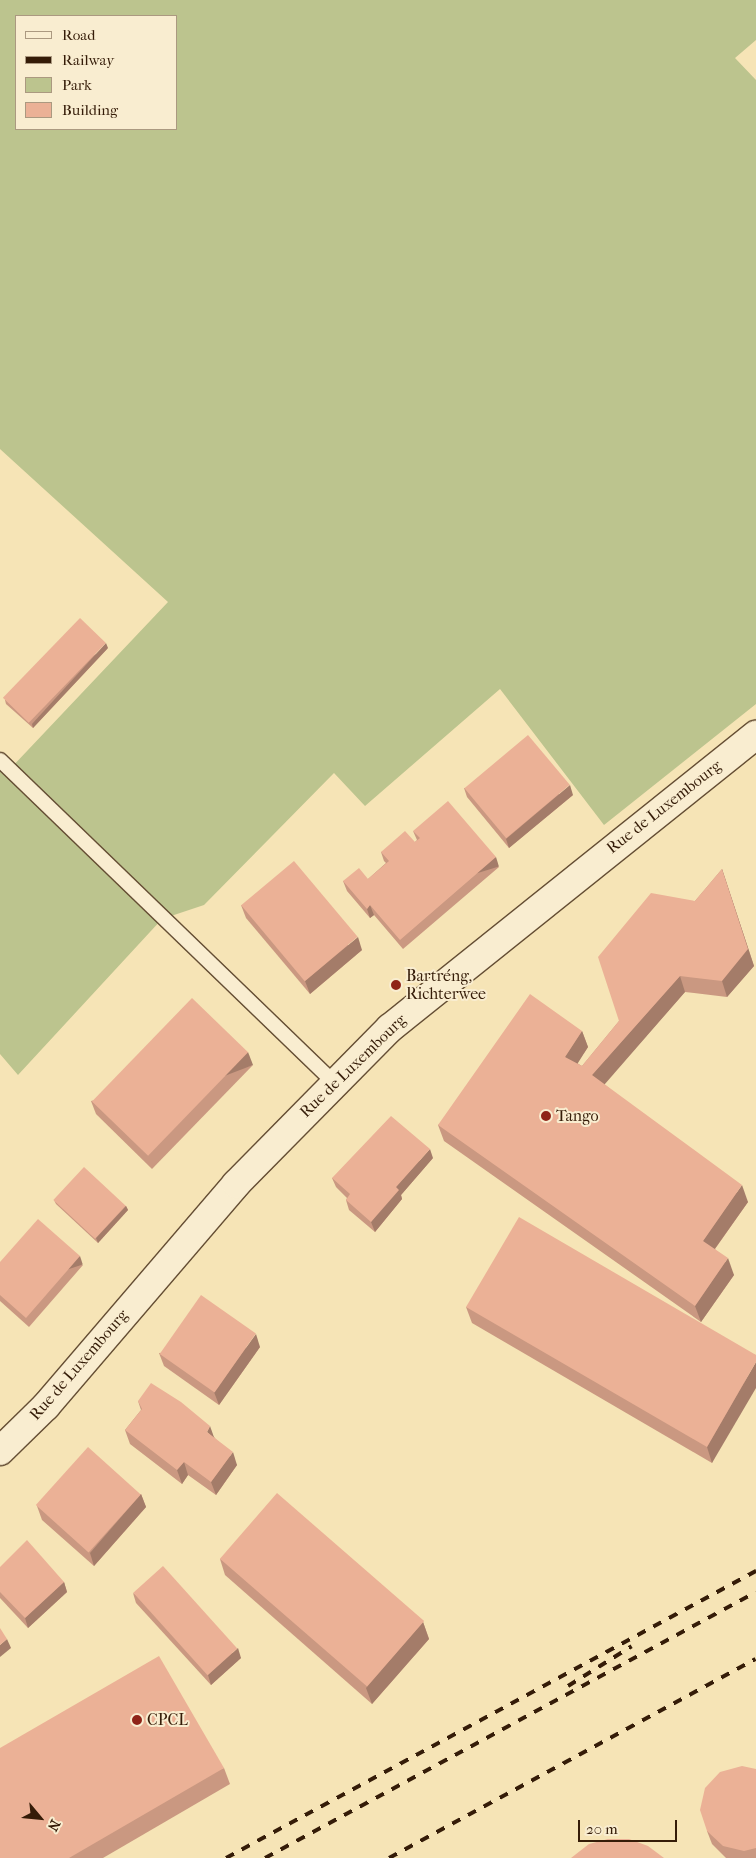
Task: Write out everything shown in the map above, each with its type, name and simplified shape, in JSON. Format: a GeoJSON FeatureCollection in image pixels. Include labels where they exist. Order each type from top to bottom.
{"type":"FeatureCollection","features":[{"type":"Feature","properties":{"kind":"main road","name":"Rue de Luxembourg"},"geometry":{"type":"LineString","coordinates":[[0,1451],[46,1406],[236,1184],[333,1082],[390,1028],[756,735]]}},
{"type":"Feature","properties":{"kind":"lane"},"geometry":{"type":"LineString","coordinates":[[0,760],[333,1082]]}},
{"type":"Feature","properties":{"kind":"green space"},"geometry":{"type":"Polygon","coordinates":[[[0,0],[756,0],[756,40],[735,58],[756,80],[756,704],[604,825],[500,689],[365,806],[334,773],[204,905],[162,919],[18,1075],[0,1054],[0,760],[10,769],[168,602],[0,449],[0,0]]]}},
{"type":"Feature","properties":{"kind":"building"},"geometry":{"type":"Polygon","coordinates":[[[80,618],[106,643],[29,723],[3,698],[80,618]]]}},
{"type":"Feature","properties":{"kind":"building"},"geometry":{"type":"Polygon","coordinates":[[[528,735],[570,785],[506,838],[464,788],[528,735]]]}},
{"type":"Feature","properties":{"kind":"building"},"geometry":{"type":"Polygon","coordinates":[[[448,801],[496,857],[400,940],[370,905],[367,909],[343,881],[359,868],[368,879],[389,861],[381,852],[405,831],[415,842],[420,838],[413,831],[448,801]]]}},
{"type":"Feature","properties":{"kind":"building"},"geometry":{"type":"Polygon","coordinates":[[[294,861],[358,937],[305,981],[241,905],[294,861]]]}},
{"type":"Feature","properties":{"kind":"building","name":"Tango"},"geometry":{"type":"Polygon","coordinates":[[[722,869],[748,949],[722,981],[680,976],[592,1075],[742,1185],[703,1241],[728,1258],[695,1306],[438,1125],[530,994],[582,1031],[565,1057],[582,1066],[619,1021],[598,957],[651,893],[695,901],[722,869]]]}},
{"type":"Feature","properties":{"kind":"building"},"geometry":{"type":"Polygon","coordinates":[[[192,998],[248,1052],[148,1156],[92,1102],[192,998]]]}},
{"type":"Feature","properties":{"kind":"building"},"geometry":{"type":"Polygon","coordinates":[[[391,1116],[430,1149],[396,1187],[399,1190],[371,1222],[346,1200],[350,1194],[332,1178],[391,1116]]]}},
{"type":"Feature","properties":{"kind":"building"},"geometry":{"type":"Polygon","coordinates":[[[84,1167],[126,1206],[95,1239],[53,1200],[84,1167]]]}},
{"type":"Feature","properties":{"kind":"building"},"geometry":{"type":"Polygon","coordinates":[[[519,1217],[756,1355],[756,1362],[707,1447],[466,1307],[519,1217]]]}},
{"type":"Feature","properties":{"kind":"building"},"geometry":{"type":"Polygon","coordinates":[[[38,1219],[80,1256],[26,1318],[0,1295],[0,1262],[38,1219]]]}},
{"type":"Feature","properties":{"kind":"building"},"geometry":{"type":"Polygon","coordinates":[[[201,1295],[256,1333],[215,1392],[160,1354],[201,1295]]]}},
{"type":"Feature","properties":{"kind":"building"},"geometry":{"type":"Polygon","coordinates":[[[151,1383],[181,1402],[210,1426],[207,1432],[233,1452],[211,1482],[184,1462],[177,1470],[125,1430],[142,1409],[138,1401],[151,1383]]]}},
{"type":"Feature","properties":{"kind":"building"},"geometry":{"type":"Polygon","coordinates":[[[88,1447],[141,1495],[89,1552],[36,1505],[88,1447]]]}},
{"type":"Feature","properties":{"kind":"building"},"geometry":{"type":"Polygon","coordinates":[[[277,1493],[424,1621],[367,1687],[220,1559],[277,1493]]]}},
{"type":"Feature","properties":{"kind":"building"},"geometry":{"type":"Polygon","coordinates":[[[27,1540],[64,1582],[25,1618],[0,1592],[0,1567],[27,1540]]]}},
{"type":"Feature","properties":{"kind":"building"},"geometry":{"type":"Polygon","coordinates":[[[163,1566],[237,1648],[208,1675],[133,1593],[163,1566]]]}},
{"type":"Feature","properties":{"kind":"building"},"geometry":{"type":"Polygon","coordinates":[[[0,1628],[7,1639],[0,1645],[0,1628]]]}},
{"type":"Feature","properties":{"kind":"building","name":"CPCL"},"geometry":{"type":"Polygon","coordinates":[[[159,1656],[224,1768],[69,1858],[0,1858],[0,1748],[159,1656]]]}},
{"type":"Feature","properties":{"kind":"building"},"geometry":{"type":"Polygon","coordinates":[[[742,1766],[756,1769],[756,1848],[744,1851],[723,1846],[707,1831],[700,1810],[705,1788],[720,1772],[742,1766]]]}},
{"type":"Feature","properties":{"kind":"building"},"geometry":{"type":"Polygon","coordinates":[[[608,1839],[629,1839],[648,1846],[664,1858],[571,1858],[589,1844],[608,1839]]]}},
{"type":"Feature","properties":{"kind":"railway"},"geometry":{"type":"LineString","coordinates":[[226,1858],[756,1571]]}},
{"type":"Feature","properties":{"kind":"railway"},"geometry":{"type":"LineString","coordinates":[[265,1858],[756,1592]]}},
{"type":"Feature","properties":{"kind":"railway"},"geometry":{"type":"LineString","coordinates":[[568,1686],[632,1646]]}},
{"type":"Feature","properties":{"kind":"railway"},"geometry":{"type":"LineString","coordinates":[[389,1858],[756,1659]]}},
{"type":"Feature","properties":{"kind":"place","name":"Bartréng, Richterwee"},"geometry":{"type":"Point","coordinates":[396,985]}},
{"type":"Feature","properties":{"kind":"place","name":"Tango"},"geometry":{"type":"Point","coordinates":[546,1116]}},
{"type":"Feature","properties":{"kind":"place","name":"CPCL"},"geometry":{"type":"Point","coordinates":[137,1720]}}]}
